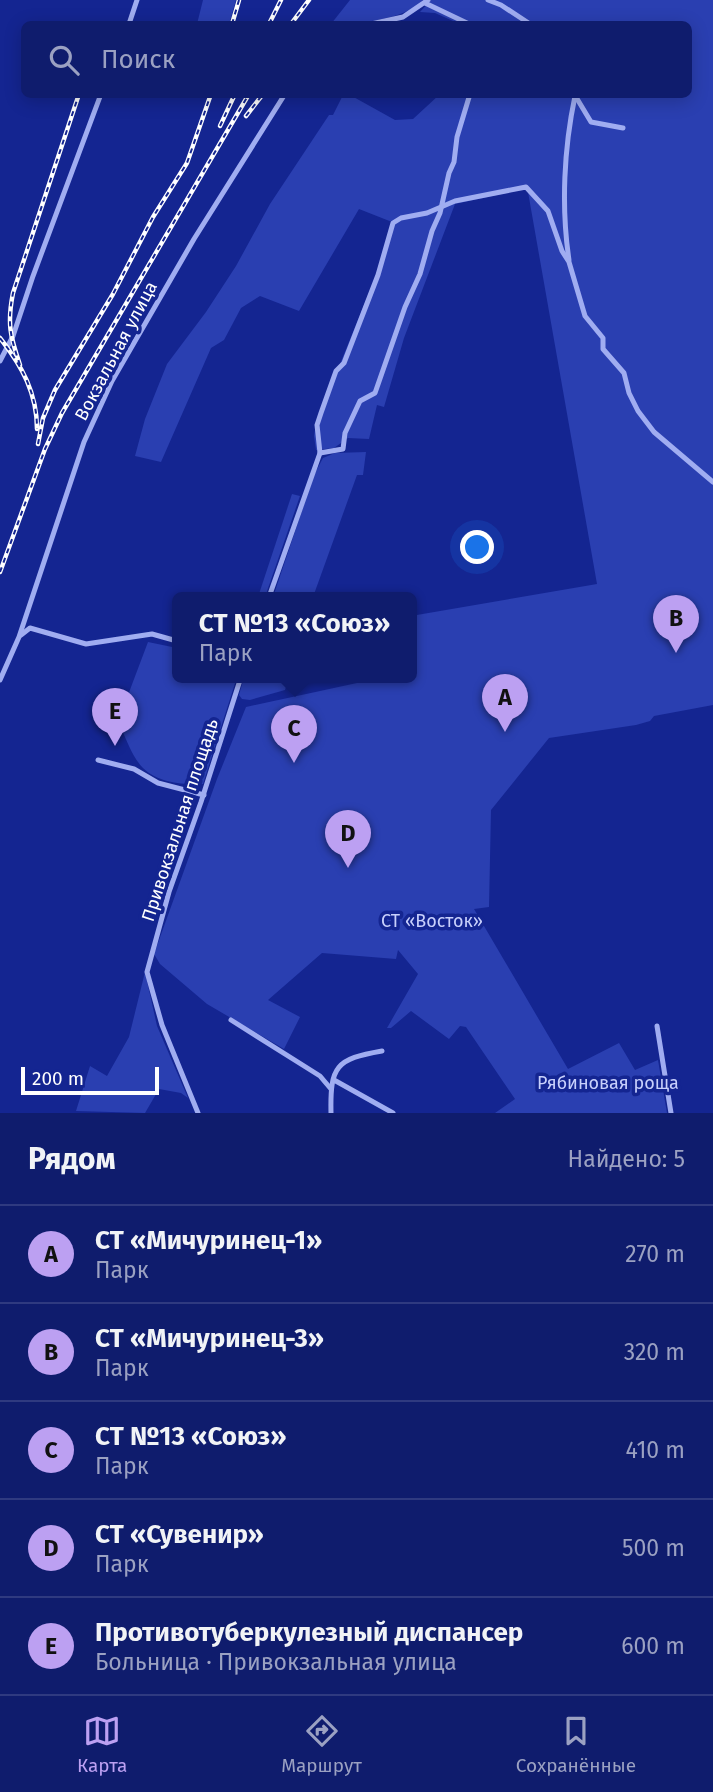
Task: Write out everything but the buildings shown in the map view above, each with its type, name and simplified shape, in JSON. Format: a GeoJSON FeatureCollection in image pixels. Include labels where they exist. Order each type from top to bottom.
{"type":"FeatureCollection","features":[{"type":"Feature","properties":{"kind":"street"},"geometry":{"type":"LineString","coordinates":[[130,21],[138,0]]}},
{"type":"Feature","properties":{"kind":"street"},"geometry":{"type":"LineString","coordinates":[[488,0],[525,21]]}},
{"type":"Feature","properties":{"kind":"street"},"geometry":{"type":"LineString","coordinates":[[385,21],[404,17],[427,2],[463,21]]}},
{"type":"Feature","properties":{"kind":"street"},"geometry":{"type":"LineString","coordinates":[[0,361],[13,336],[100,98]]}},
{"type":"Feature","properties":{"kind":"street","name":"Вокзальная улица"},"geometry":{"type":"LineString","coordinates":[[0,680],[19,638],[84,442],[112,381],[194,239],[282,98]]}},
{"type":"Feature","properties":{"kind":"street"},"geometry":{"type":"LineString","coordinates":[[320,453],[343,449],[345,433],[360,401],[375,393],[405,307],[420,274],[441,208],[469,98]]}},
{"type":"Feature","properties":{"kind":"street"},"geometry":{"type":"LineString","coordinates":[[574,98],[570,124],[565,218],[569,262],[584,316],[603,338],[603,349],[624,373],[629,393],[638,411],[654,432],[713,482]]}},
{"type":"Feature","properties":{"kind":"street"},"geometry":{"type":"LineString","coordinates":[[577,98],[591,122],[623,128]]}},
{"type":"Feature","properties":{"kind":"street"},"geometry":{"type":"LineString","coordinates":[[271,592],[320,453],[317,425],[320,413],[336,371],[344,363],[378,275],[393,223],[455,201],[526,187],[548,211],[562,251],[569,262]]}},
{"type":"Feature","properties":{"kind":"street"},"geometry":{"type":"LineString","coordinates":[[19,638],[30,628],[86,644],[152,634],[172,640]]}},
{"type":"Feature","properties":{"kind":"street","name":"Привокзальная площадь"},"geometry":{"type":"LineString","coordinates":[[198,1113],[162,1025],[147,972],[169,892],[204,795],[239,683]]}},
{"type":"Feature","properties":{"kind":"street"},"geometry":{"type":"LineString","coordinates":[[98,760],[134,769],[158,783],[204,795]]}},
{"type":"Feature","properties":{"kind":"street"},"geometry":{"type":"LineString","coordinates":[[231,1020],[320,1076],[331,1089]]}},
{"type":"Feature","properties":{"kind":"street"},"geometry":{"type":"LineString","coordinates":[[657,1026],[671,1113]]}},
{"type":"Feature","properties":{"kind":"street"},"geometry":{"type":"LineString","coordinates":[[331,1113],[331,1089],[342,1062],[351,1057],[382,1051]]}},
{"type":"Feature","properties":{"kind":"street"},"geometry":{"type":"LineString","coordinates":[[334,1080],[393,1113]]}},
{"type":"Feature","properties":{"kind":"green space"},"geometry":{"type":"Polygon","coordinates":[[[203,0],[236,0],[230,21],[198,21],[203,0]]]}},
{"type":"Feature","properties":{"kind":"green space"},"geometry":{"type":"Polygon","coordinates":[[[350,0],[423,0],[415,7],[393,16],[371,21],[333,21],[350,0]]]}},
{"type":"Feature","properties":{"kind":"green space"},"geometry":{"type":"Polygon","coordinates":[[[431,0],[713,0],[713,705],[654,716],[650,721],[636,725],[549,738],[491,810],[489,907],[474,909],[568,1069],[619,1043],[635,1070],[658,1060],[667,1113],[495,1113],[515,1099],[466,1027],[460,1026],[449,1039],[411,1011],[391,1028],[387,1028],[418,974],[398,950],[396,959],[322,953],[268,1000],[300,1017],[284,1049],[207,1004],[160,964],[154,954],[246,707],[357,683],[417,683],[417,615],[597,584],[528,192],[525,189],[455,204],[404,338],[384,407],[377,405],[369,439],[348,438],[334,448],[316,450],[314,436],[316,423],[377,273],[392,222],[359,209],[299,311],[260,296],[241,308],[224,340],[211,348],[161,462],[135,456],[145,419],[167,364],[206,312],[236,266],[270,204],[329,115],[333,115],[342,98],[355,98],[395,120],[413,119],[436,98],[692,98],[692,21],[453,21],[435,13],[420,12],[431,0]]]}},
{"type":"Feature","properties":{"kind":"green space"},"geometry":{"type":"Polygon","coordinates":[[[366,452],[363,475],[357,475],[315,592],[275,592],[314,475],[323,458],[335,453],[366,452]]]}},
{"type":"Feature","properties":{"kind":"green space"},"geometry":{"type":"Polygon","coordinates":[[[292,494],[300,496],[267,592],[260,592],[292,494]]]}},
{"type":"Feature","properties":{"kind":"green space"},"geometry":{"type":"Polygon","coordinates":[[[148,642],[172,647],[172,683],[235,683],[203,784],[172,782],[156,777],[143,768],[130,749],[121,728],[128,695],[148,642]]]}},
{"type":"Feature","properties":{"kind":"green space"},"geometry":{"type":"Polygon","coordinates":[[[242,683],[287,683],[285,690],[250,700],[242,699],[239,695],[242,683]]]}},
{"type":"Feature","properties":{"kind":"green space"},"geometry":{"type":"Polygon","coordinates":[[[145,972],[157,1026],[188,1098],[181,1093],[159,1089],[145,1113],[76,1111],[90,1066],[107,1076],[129,1037],[145,972]]]}},
{"type":"Feature","properties":{"kind":"railway"},"geometry":{"type":"LineString","coordinates":[[233,21],[239,0]]}},
{"type":"Feature","properties":{"kind":"railway"},"geometry":{"type":"LineString","coordinates":[[270,21],[281,0]]}},
{"type":"Feature","properties":{"kind":"railway"},"geometry":{"type":"LineString","coordinates":[[293,21],[309,0]]}},
{"type":"Feature","properties":{"kind":"railway"},"geometry":{"type":"LineString","coordinates":[[20,365],[10,329],[13,293],[78,98]]}},
{"type":"Feature","properties":{"kind":"railway"},"geometry":{"type":"LineString","coordinates":[[38,444],[43,418],[55,390],[113,294],[153,217],[187,163],[210,98]]}},
{"type":"Feature","properties":{"kind":"railway"},"geometry":{"type":"LineString","coordinates":[[220,126],[233,98]]}},
{"type":"Feature","properties":{"kind":"railway"},"geometry":{"type":"LineString","coordinates":[[0,572],[45,449],[62,413],[247,98]]}},
{"type":"Feature","properties":{"kind":"railway"},"geometry":{"type":"LineString","coordinates":[[246,116],[260,98]]}},
{"type":"Feature","properties":{"kind":"railway"},"geometry":{"type":"LineString","coordinates":[[0,338],[27,380],[37,429]]}},
{"type":"Feature","properties":{"kind":"place","name":"СТ «Мичуринец-3»"},"geometry":{"type":"Point","coordinates":[676,653]}},
{"type":"Feature","properties":{"kind":"place","name":"СТ «Мичуринец-1»"},"geometry":{"type":"Point","coordinates":[505,732]}},
{"type":"Feature","properties":{"kind":"place","name":"Противотуберкулезный диспансер"},"geometry":{"type":"Point","coordinates":[115,746]}},
{"type":"Feature","properties":{"kind":"place","name":"СТ №13 «Союз»"},"geometry":{"type":"Point","coordinates":[294,763]}},
{"type":"Feature","properties":{"kind":"place","name":"СТ «Сувенир»"},"geometry":{"type":"Point","coordinates":[348,868]}},
{"type":"Feature","properties":{"kind":"park label","name":"СТ «Восток»"},"geometry":{"type":"Point","coordinates":[432,921]}},
{"type":"Feature","properties":{"kind":"park label","name":"Рябиновая роща"},"geometry":{"type":"Point","coordinates":[608,1083]}}]}
